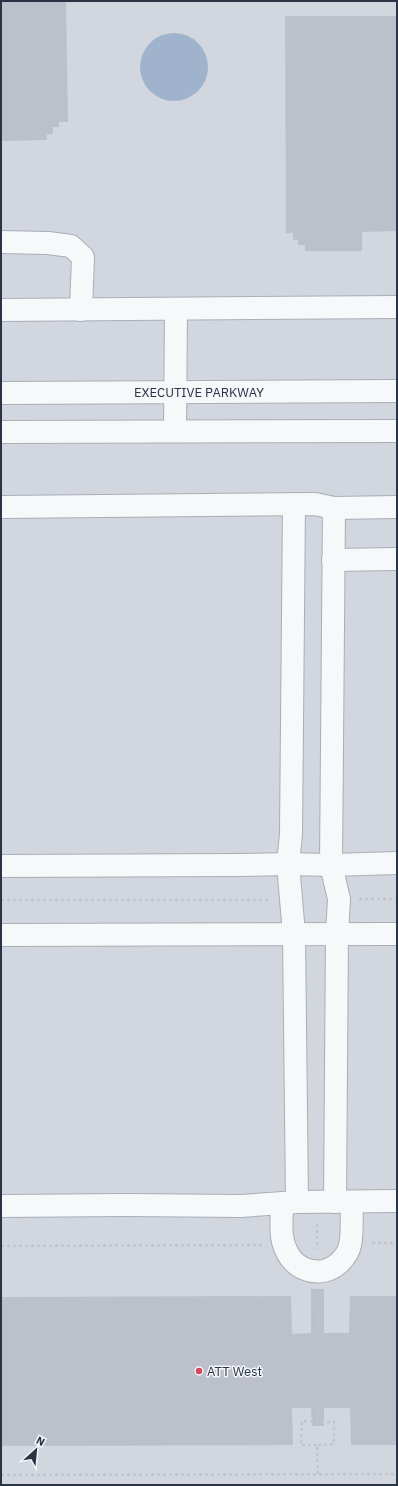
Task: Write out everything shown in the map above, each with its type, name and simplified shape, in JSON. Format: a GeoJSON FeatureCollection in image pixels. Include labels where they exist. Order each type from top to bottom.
{"type":"FeatureCollection","features":[{"type":"Feature","properties":{"kind":"street"},"geometry":{"type":"LineString","coordinates":[[1,242],[48,243],[71,246],[82,257],[81,310]]}},
{"type":"Feature","properties":{"kind":"street"},"geometry":{"type":"LineString","coordinates":[[1,310],[397,307]]}},
{"type":"Feature","properties":{"kind":"street"},"geometry":{"type":"LineString","coordinates":[[175,432],[176,309]]}},
{"type":"Feature","properties":{"kind":"street","name":"EXECUTIVE PARKWAY"},"geometry":{"type":"LineString","coordinates":[[1,393],[397,391]]}},
{"type":"Feature","properties":{"kind":"street"},"geometry":{"type":"LineString","coordinates":[[1,432],[397,431]]}},
{"type":"Feature","properties":{"kind":"street"},"geometry":{"type":"LineString","coordinates":[[1,507],[294,504],[315,504],[334,508],[397,507]]}},
{"type":"Feature","properties":{"kind":"street"},"geometry":{"type":"LineString","coordinates":[[294,504],[291,834],[288,864],[294,934],[289,1203],[282,1235],[286,1250],[295,1263],[308,1271],[324,1272],[335,1266],[345,1257],[350,1245],[343,1202],[337,934],[339,899],[331,865],[334,508]]}},
{"type":"Feature","properties":{"kind":"street"},"geometry":{"type":"LineString","coordinates":[[333,560],[397,559]]}},
{"type":"Feature","properties":{"kind":"street"},"geometry":{"type":"LineString","coordinates":[[1,866],[331,865],[397,863]]}},
{"type":"Feature","properties":{"kind":"street"},"geometry":{"type":"LineString","coordinates":[[1,935],[397,934]]}},
{"type":"Feature","properties":{"kind":"street"},"geometry":{"type":"LineString","coordinates":[[1,1206],[241,1206],[289,1203],[397,1201]]}},
{"type":"Feature","properties":{"kind":"path"},"geometry":{"type":"LineString","coordinates":[[339,899],[397,899]]}},
{"type":"Feature","properties":{"kind":"path"},"geometry":{"type":"LineString","coordinates":[[1,900],[290,900]]}},
{"type":"Feature","properties":{"kind":"path"},"geometry":{"type":"LineString","coordinates":[[366,1243],[397,1243]]}},
{"type":"Feature","properties":{"kind":"path"},"geometry":{"type":"LineString","coordinates":[[1,1246],[266,1245]]}},
{"type":"Feature","properties":{"kind":"path"},"geometry":{"type":"LineString","coordinates":[[317,1422],[318,1408]]}},
{"type":"Feature","properties":{"kind":"path"},"geometry":{"type":"LineString","coordinates":[[302,1421],[317,1422],[334,1422],[334,1444],[301,1445],[302,1421]]}},
{"type":"Feature","properties":{"kind":"path"},"geometry":{"type":"LineString","coordinates":[[317,1445],[318,1474]]}},
{"type":"Feature","properties":{"kind":"path"},"geometry":{"type":"LineString","coordinates":[[1,1475],[397,1474]]}},
{"type":"Feature","properties":{"kind":"shaded area"},"geometry":{"type":"Polygon","coordinates":[[[1,1],[397,1],[397,1485],[1,1485],[1,1]]]}},
{"type":"Feature","properties":{"kind":"water"},"geometry":{"type":"Polygon","coordinates":[[[174,33],[187,36],[198,43],[205,54],[208,67],[205,80],[198,91],[187,98],[174,101],[161,98],[150,91],[143,80],[140,67],[143,54],[150,43],[161,36],[174,33]]]}},
{"type":"Feature","properties":{"kind":"building"},"geometry":{"type":"Polygon","coordinates":[[[1,1],[66,1],[68,122],[59,122],[59,127],[53,127],[53,134],[47,134],[47,140],[1,141],[1,1]]]}},
{"type":"Feature","properties":{"kind":"building"},"geometry":{"type":"Polygon","coordinates":[[[285,16],[397,16],[397,231],[362,232],[362,251],[305,251],[305,245],[298,245],[298,240],[293,240],[293,233],[286,233],[285,16]]]}},
{"type":"Feature","properties":{"kind":"building","name":"ATT West"},"geometry":{"type":"Polygon","coordinates":[[[311,1289],[324,1289],[324,1333],[349,1333],[350,1296],[397,1296],[397,1445],[351,1445],[350,1408],[324,1408],[324,1426],[312,1426],[311,1408],[292,1408],[293,1445],[1,1446],[1,1297],[291,1296],[292,1334],[311,1333],[311,1289]]]}},
{"type":"Feature","properties":{"kind":"place","name":"ATT West"},"geometry":{"type":"Point","coordinates":[199,1371]}}]}
